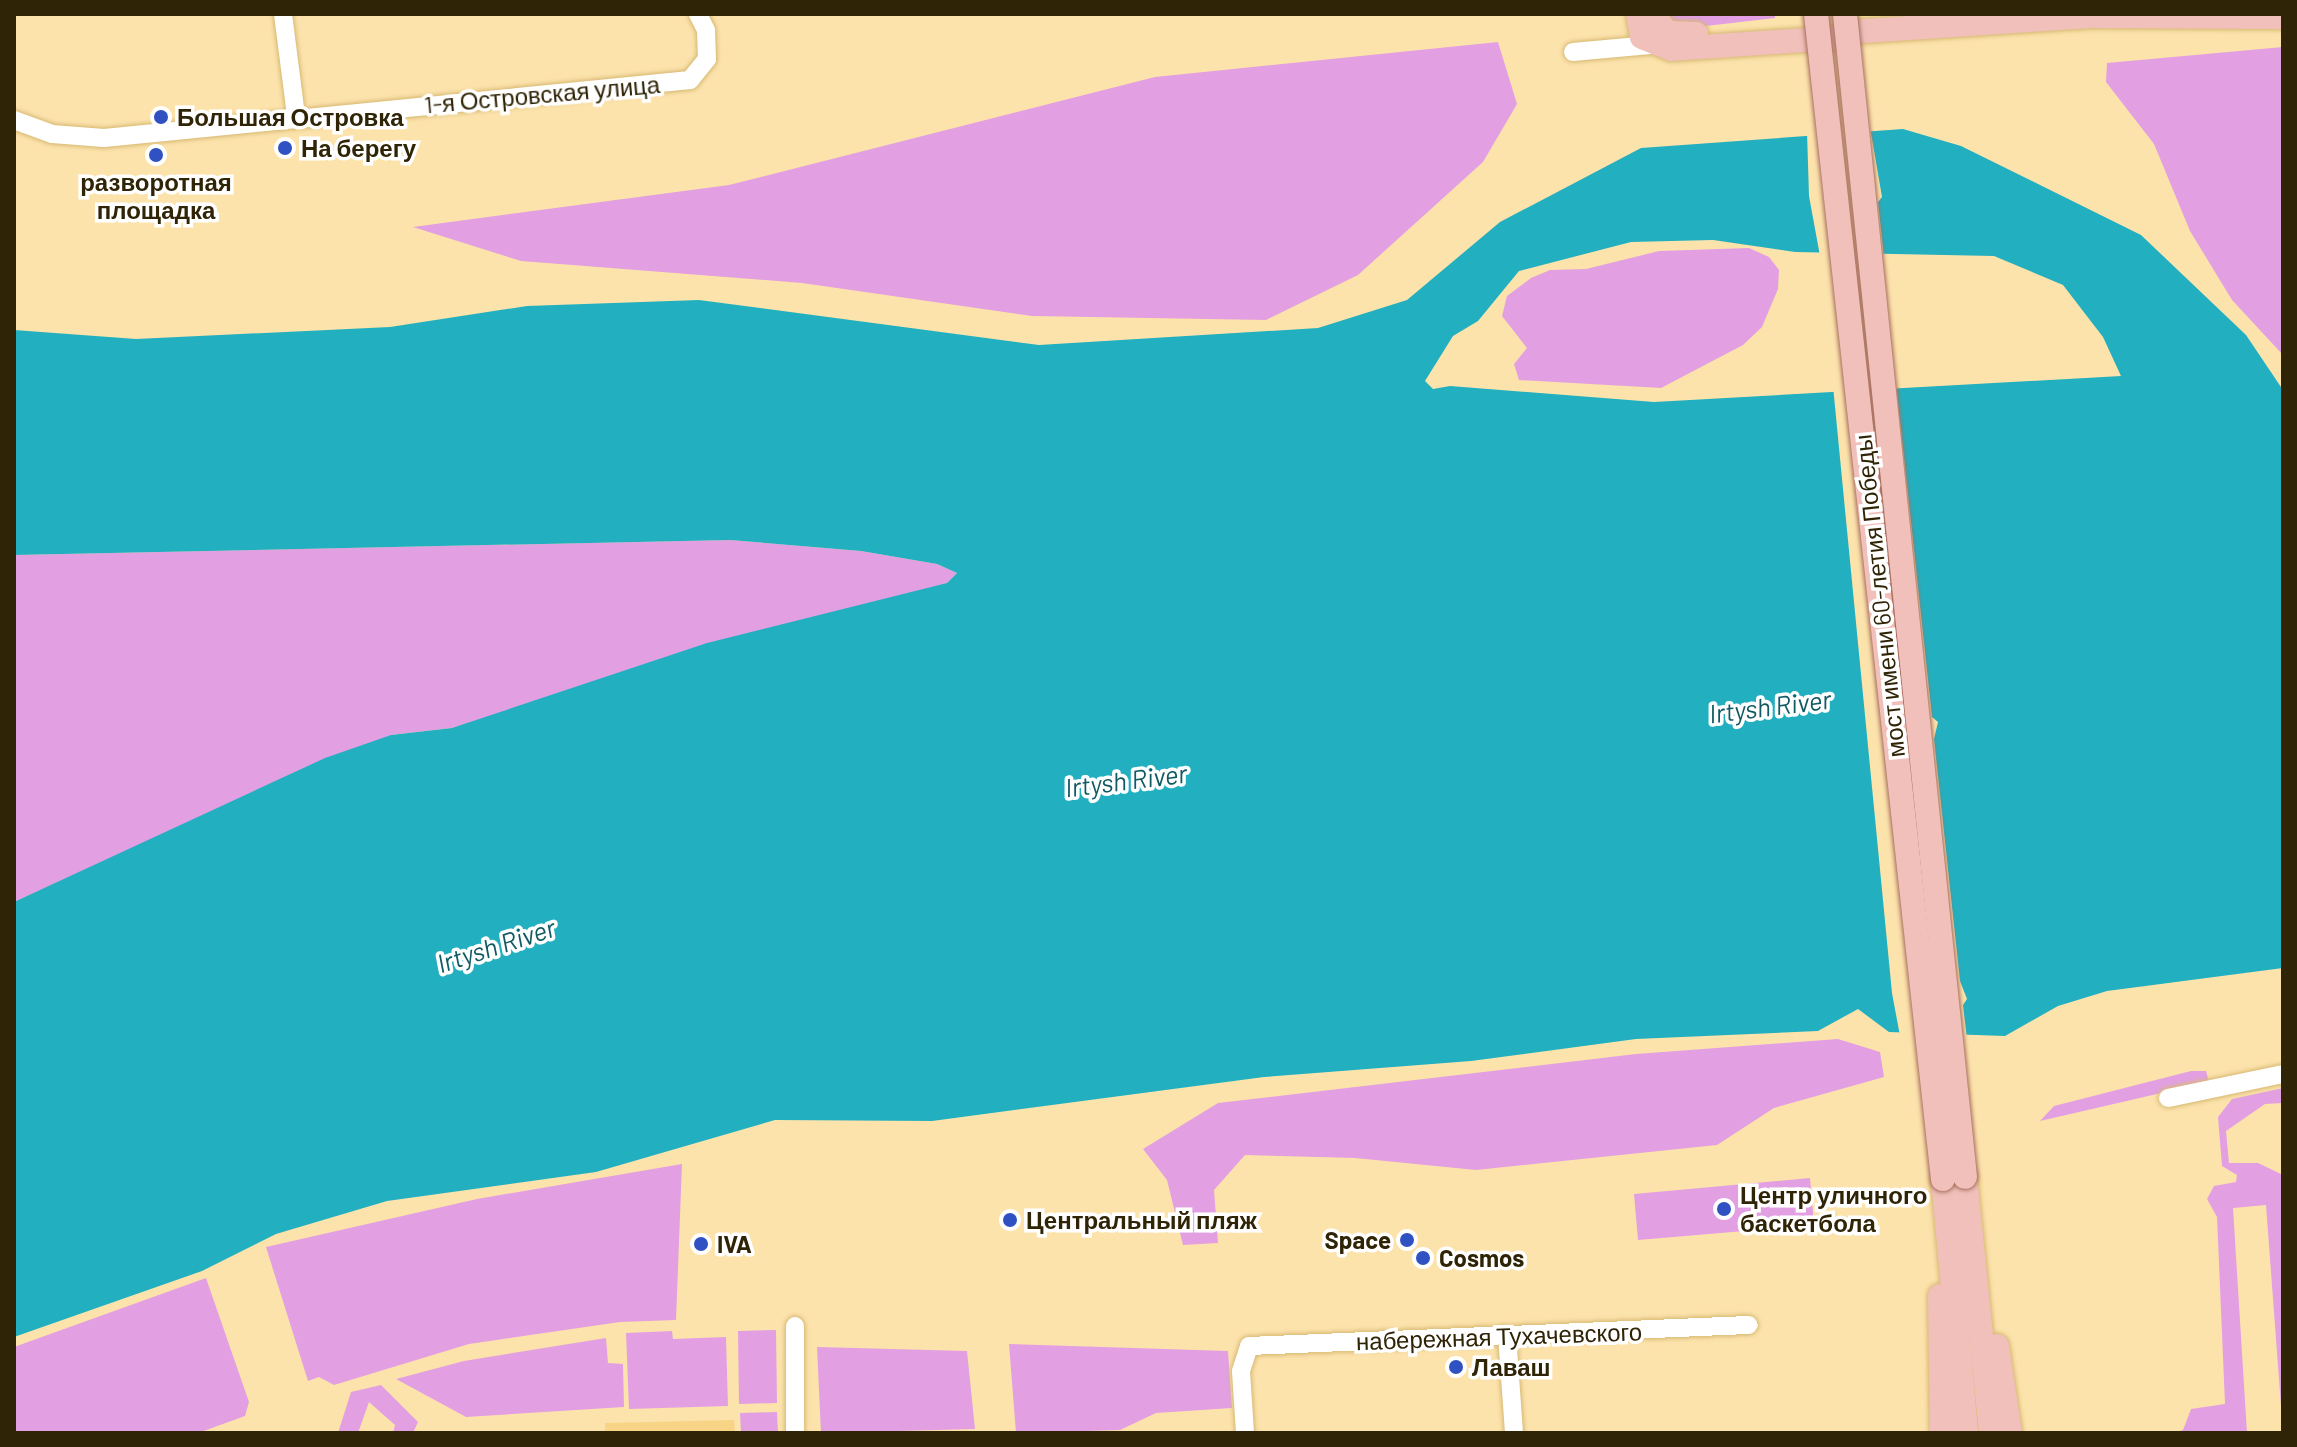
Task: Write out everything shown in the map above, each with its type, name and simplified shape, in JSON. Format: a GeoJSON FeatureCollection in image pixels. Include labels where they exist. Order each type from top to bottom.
{"type":"FeatureCollection","features":[{"type":"Feature","properties":{"kind":"main road"},"geometry":{"type":"LineString","coordinates":[[1638,14],[1642,37],[1650,45],[1671,49],[1853,27],[1961,20],[2087,16],[2283,17]]}},
{"type":"Feature","properties":{"kind":"main road"},"geometry":{"type":"LineString","coordinates":[[1653,14],[1661,28],[1676,35],[1792,30]]}},
{"type":"Feature","properties":{"kind":"main road","name":"мост имени 60-летия Победы"},"geometry":{"type":"LineString","coordinates":[[1816,14],[1954,1178]]}},
{"type":"Feature","properties":{"kind":"main road","name":"мост имени 60-летия Победы"},"geometry":{"type":"LineString","coordinates":[[1853,27],[1954,1178]]}},
{"type":"Feature","properties":{"kind":"main road"},"geometry":{"type":"LineString","coordinates":[[1954,1178],[1948,1264],[1966,1433]]}},
{"type":"Feature","properties":{"kind":"main road"},"geometry":{"type":"LineString","coordinates":[[1954,1178],[1975,1281],[1991,1433]]}},
{"type":"Feature","properties":{"kind":"main road"},"geometry":{"type":"LineString","coordinates":[[1942,1433],[1939,1282],[1948,1264]]}},
{"type":"Feature","properties":{"kind":"main road"},"geometry":{"type":"LineString","coordinates":[[1975,1281],[1990,1303],[2010,1433]]}},
{"type":"Feature","properties":{"kind":"street"},"geometry":{"type":"LineString","coordinates":[[283,14],[296,115]]}},
{"type":"Feature","properties":{"kind":"street","name":"1-я Островская улица"},"geometry":{"type":"LineString","coordinates":[[14,120],[73,137],[204,129],[296,115],[576,95],[690,80],[707,59],[706,30],[698,14]]}},
{"type":"Feature","properties":{"kind":"street"},"geometry":{"type":"LineString","coordinates":[[1573,52],[1650,45]]}},
{"type":"Feature","properties":{"kind":"street"},"geometry":{"type":"LineString","coordinates":[[2168,1098],[2283,1074]]}},
{"type":"Feature","properties":{"kind":"street","name":"набережная Тухачевского"},"geometry":{"type":"LineString","coordinates":[[1245,1433],[1241,1371],[1249,1346],[1749,1325]]}},
{"type":"Feature","properties":{"kind":"street"},"geometry":{"type":"LineString","coordinates":[[795,1326],[795,1433]]}},
{"type":"Feature","properties":{"kind":"street"},"geometry":{"type":"LineString","coordinates":[[1507,1335],[1514,1433]]}},
{"type":"Feature","properties":{"kind":"shaded area"},"geometry":{"type":"Polygon","coordinates":[[[1658,14],[1775,14],[1775,18],[1680,29],[1658,14]]]}},
{"type":"Feature","properties":{"kind":"shaded area"},"geometry":{"type":"Polygon","coordinates":[[[1498,42],[1517,104],[1483,162],[1358,275],[1266,320],[1032,316],[802,283],[521,261],[413,227],[729,185],[1155,77],[1498,42]]]}},
{"type":"Feature","properties":{"kind":"shaded area"},"geometry":{"type":"Polygon","coordinates":[[[2283,47],[2283,355],[2232,300],[2190,231],[2154,144],[2106,82],[2107,63],[2283,47]]]}},
{"type":"Feature","properties":{"kind":"shaded area"},"geometry":{"type":"Polygon","coordinates":[[[1749,248],[1769,257],[1779,270],[1778,289],[1762,327],[1743,345],[1661,388],[1519,380],[1514,364],[1527,348],[1502,316],[1507,296],[1531,278],[1550,270],[1586,269],[1659,251],[1749,248]]]}},
{"type":"Feature","properties":{"kind":"shaded area"},"geometry":{"type":"Polygon","coordinates":[[[730,540],[861,551],[937,564],[957,573],[947,583],[452,728],[391,735],[14,902],[14,555],[730,540]]]}},
{"type":"Feature","properties":{"kind":"shaded area"},"geometry":{"type":"Polygon","coordinates":[[[1838,1039],[1880,1052],[1884,1077],[1774,1108],[1717,1145],[1476,1170],[1355,1158],[1245,1155],[1214,1190],[1218,1243],[1183,1245],[1167,1180],[1143,1149],[1218,1103],[1636,1054],[1838,1039]]]}},
{"type":"Feature","properties":{"kind":"shaded area"},"geometry":{"type":"Polygon","coordinates":[[[2191,1071],[2206,1071],[2209,1082],[2040,1121],[2054,1106],[2191,1071]]]}},
{"type":"Feature","properties":{"kind":"shaded area"},"geometry":{"type":"Polygon","coordinates":[[[2283,1088],[2283,1103],[2265,1104],[2226,1131],[2229,1163],[2258,1163],[2283,1175],[2283,1433],[2266,1205],[2233,1208],[2247,1433],[2174,1433],[2183,1430],[2191,1409],[2225,1404],[2217,1217],[2207,1199],[2214,1186],[2236,1182],[2237,1175],[2222,1166],[2218,1117],[2232,1099],[2283,1088]]]}},
{"type":"Feature","properties":{"kind":"shaded area"},"geometry":{"type":"Polygon","coordinates":[[[682,1164],[676,1320],[620,1322],[469,1344],[334,1385],[319,1377],[308,1381],[266,1247],[477,1199],[682,1164]]]}},
{"type":"Feature","properties":{"kind":"shaded area","name":"Центр уличного баскетбола"},"geometry":{"type":"Polygon","coordinates":[[[1810,1178],[1814,1225],[1638,1240],[1634,1194],[1810,1178]]]}},
{"type":"Feature","properties":{"kind":"shaded area"},"geometry":{"type":"Polygon","coordinates":[[[206,1278],[249,1402],[245,1416],[198,1433],[14,1433],[14,1347],[206,1278]]]}},
{"type":"Feature","properties":{"kind":"shaded area"},"geometry":{"type":"Polygon","coordinates":[[[776,1330],[777,1403],[739,1404],[738,1331],[776,1330]]]}},
{"type":"Feature","properties":{"kind":"shaded area"},"geometry":{"type":"Polygon","coordinates":[[[672,1331],[673,1339],[726,1337],[728,1406],[629,1409],[626,1333],[672,1331]]]}},
{"type":"Feature","properties":{"kind":"shaded area"},"geometry":{"type":"Polygon","coordinates":[[[606,1338],[608,1363],[623,1364],[624,1407],[466,1417],[396,1379],[464,1361],[606,1338]]]}},
{"type":"Feature","properties":{"kind":"shaded area"},"geometry":{"type":"Polygon","coordinates":[[[1009,1344],[1228,1351],[1232,1408],[1156,1413],[1120,1430],[1016,1433],[1009,1344]]]}},
{"type":"Feature","properties":{"kind":"shaded area"},"geometry":{"type":"Polygon","coordinates":[[[817,1347],[967,1351],[975,1429],[821,1433],[817,1347]]]}},
{"type":"Feature","properties":{"kind":"shaded area"},"geometry":{"type":"Polygon","coordinates":[[[381,1385],[418,1422],[413,1433],[393,1433],[395,1425],[369,1402],[358,1433],[338,1433],[351,1392],[381,1385]]]}},
{"type":"Feature","properties":{"kind":"shaded area"},"geometry":{"type":"Polygon","coordinates":[[[777,1412],[778,1433],[741,1433],[740,1413],[777,1412]]]}},
{"type":"Feature","properties":{"kind":"shaded area"},"geometry":{"type":"Polygon","coordinates":[[[734,1420],[735,1433],[605,1433],[605,1423],[734,1420]]]}},
{"type":"Feature","properties":{"kind":"water","name":"Irtysh River"},"geometry":{"type":"Polygon","coordinates":[[[1903,129],[1961,146],[2141,235],[2246,335],[2283,390],[2283,968],[2107,991],[2058,1006],[2005,1036],[1889,1032],[1858,1009],[1818,1031],[1636,1039],[1471,1061],[1264,1077],[932,1121],[775,1120],[596,1172],[387,1201],[276,1234],[202,1271],[14,1337],[14,902],[325,758],[391,735],[452,728],[707,643],[947,583],[957,573],[937,564],[861,551],[730,540],[14,555],[14,330],[136,339],[390,327],[527,306],[699,300],[1039,345],[1318,328],[1407,300],[1500,222],[1641,148],[1903,129]],[[1713,240],[1631,242],[1519,271],[1478,321],[1453,336],[1425,381],[1433,389],[1450,386],[1654,402],[2121,376],[2103,337],[2063,285],[1994,256],[1795,252],[1713,240]]]}},
{"type":"Feature","properties":{"kind":"pier"},"geometry":{"type":"Polygon","coordinates":[[[1870,127],[1882,197],[1878,202],[1884,258],[1820,256],[1809,196],[1807,132],[1870,127]]]}},
{"type":"Feature","properties":{"kind":"pier"},"geometry":{"type":"Polygon","coordinates":[[[1896,383],[1932,717],[1938,722],[1934,739],[1960,981],[1967,999],[1963,1005],[1967,1039],[1900,1036],[1892,993],[1833,386],[1896,383]]]}},
{"type":"Feature","properties":{"kind":"place","name":"Большая Островка"},"geometry":{"type":"Point","coordinates":[161,117]}},
{"type":"Feature","properties":{"kind":"place","name":"На берегу"},"geometry":{"type":"Point","coordinates":[285,148]}},
{"type":"Feature","properties":{"kind":"place","name":"разворотная площадка"},"geometry":{"type":"Point","coordinates":[156,155]}},
{"type":"Feature","properties":{"kind":"place","name":"Центр уличного баскетбола"},"geometry":{"type":"Point","coordinates":[1724,1209]}},
{"type":"Feature","properties":{"kind":"place","name":"Центральный пляж"},"geometry":{"type":"Point","coordinates":[1010,1220]}},
{"type":"Feature","properties":{"kind":"place","name":"Space"},"geometry":{"type":"Point","coordinates":[1407,1240]}},
{"type":"Feature","properties":{"kind":"place","name":"IVA"},"geometry":{"type":"Point","coordinates":[701,1244]}},
{"type":"Feature","properties":{"kind":"place","name":"Cosmos"},"geometry":{"type":"Point","coordinates":[1423,1258]}},
{"type":"Feature","properties":{"kind":"place","name":"Лаваш"},"geometry":{"type":"Point","coordinates":[1456,1367]}}]}
